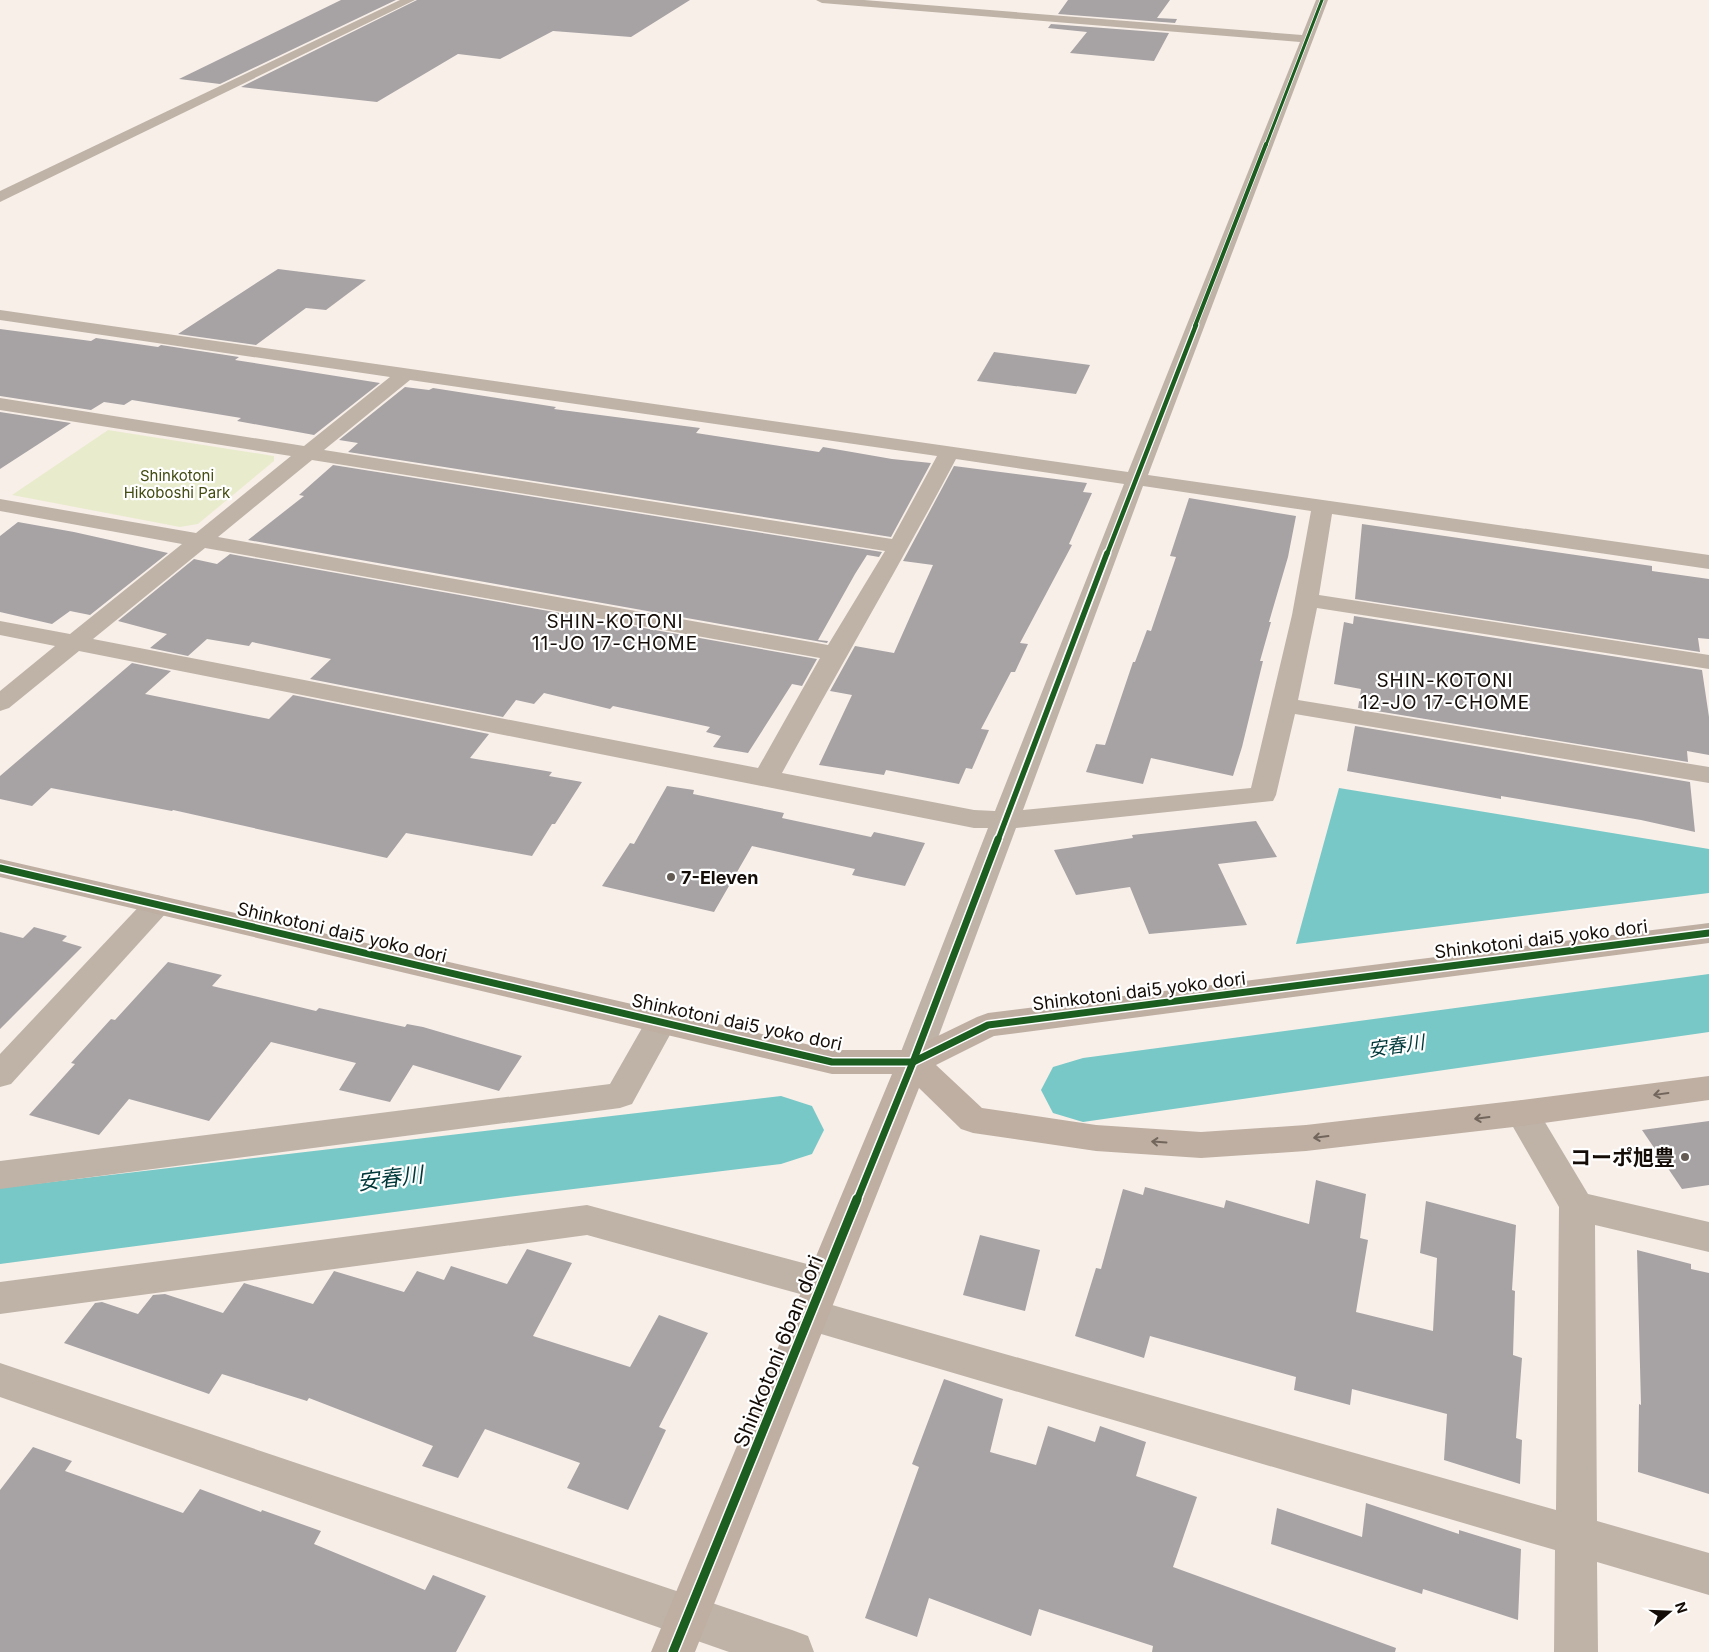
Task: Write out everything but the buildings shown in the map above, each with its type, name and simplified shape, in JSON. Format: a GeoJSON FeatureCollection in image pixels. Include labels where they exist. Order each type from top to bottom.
{"type":"FeatureCollection","features":[{"type":"Feature","properties":{"kind":"street"},"geometry":{"type":"LineString","coordinates":[[0,197],[409,0]]}},
{"type":"Feature","properties":{"kind":"street"},"geometry":{"type":"LineString","coordinates":[[822,0],[1306,39]]}},
{"type":"Feature","properties":{"kind":"street"},"geometry":{"type":"LineString","coordinates":[[1322,0],[1136,478],[913,1062],[973,1120],[1096,1138],[1201,1145],[1306,1138],[1522,1113],[1709,1088]]}},
{"type":"Feature","properties":{"kind":"street"},"geometry":{"type":"LineString","coordinates":[[0,316],[950,453],[1136,478],[1709,562]]}},
{"type":"Feature","properties":{"kind":"street"},"geometry":{"type":"LineString","coordinates":[[0,703],[404,375]]}},
{"type":"Feature","properties":{"kind":"street"},"geometry":{"type":"LineString","coordinates":[[0,404],[898,547]]}},
{"type":"Feature","properties":{"kind":"street"},"geometry":{"type":"LineString","coordinates":[[766,777],[950,453]]}},
{"type":"Feature","properties":{"kind":"street"},"geometry":{"type":"LineString","coordinates":[[0,505],[835,653]]}},
{"type":"Feature","properties":{"kind":"street"},"geometry":{"type":"LineString","coordinates":[[0,628],[974,819],[1005,820],[1262,795],[1285,705],[1307,600],[1323,505]]}},
{"type":"Feature","properties":{"kind":"street"},"geometry":{"type":"LineString","coordinates":[[1307,600],[1709,662]]}},
{"type":"Feature","properties":{"kind":"street"},"geometry":{"type":"LineString","coordinates":[[1285,705],[1709,775]]}},
{"type":"Feature","properties":{"kind":"street","name":"Shinkotoni dai5 yoko dori"},"geometry":{"type":"LineString","coordinates":[[0,868],[832,1062],[913,1062],[988,1025],[1709,933]]}},
{"type":"Feature","properties":{"kind":"street"},"geometry":{"type":"LineString","coordinates":[[0,1075],[157,905]]}},
{"type":"Feature","properties":{"kind":"street"},"geometry":{"type":"LineString","coordinates":[[0,1175],[620,1095],[661,1022]]}},
{"type":"Feature","properties":{"kind":"street","name":"Shinkotoni 6ban dori"},"geometry":{"type":"LineString","coordinates":[[680,1635],[913,1062]]}},
{"type":"Feature","properties":{"kind":"street"},"geometry":{"type":"LineString","coordinates":[[1522,1113],[1577,1206],[1576,1652]]}},
{"type":"Feature","properties":{"kind":"street"},"geometry":{"type":"LineString","coordinates":[[1577,1206],[1709,1237]]}},
{"type":"Feature","properties":{"kind":"street"},"geometry":{"type":"LineString","coordinates":[[0,1298],[587,1220],[816,1300],[1576,1535],[1709,1574]]}},
{"type":"Feature","properties":{"kind":"street"},"geometry":{"type":"LineString","coordinates":[[0,1380],[680,1635],[792,1652]]}},
{"type":"Feature","properties":{"kind":"green space","name":"Shinkotoni Hikoboshi Park"},"geometry":{"type":"Polygon","coordinates":[[[108,430],[274,456],[274,461],[198,524],[180,527],[12,495],[108,430]]]}},
{"type":"Feature","properties":{"kind":"water"},"geometry":{"type":"Polygon","coordinates":[[[1339,788],[1709,849],[1709,893],[1296,944],[1339,788]]]}},
{"type":"Feature","properties":{"kind":"waterway","name":"安春川"},"geometry":{"type":"LineString","coordinates":[[1083,1090],[1709,1003]]}},
{"type":"Feature","properties":{"kind":"waterway","name":"安春川"},"geometry":{"type":"LineString","coordinates":[[0,1226],[524,1160],[781,1130]]}},
{"type":"Feature","properties":{"kind":"cycle path"},"geometry":{"type":"LineString","coordinates":[[673,1652],[913,1062],[1136,478],[1322,0]]}},
{"type":"Feature","properties":{"kind":"cycle path"},"geometry":{"type":"LineString","coordinates":[[0,868],[832,1062],[913,1062],[988,1025],[1709,933]]}},
{"type":"Feature","properties":{"kind":"place","name":"7-Eleven"},"geometry":{"type":"Point","coordinates":[671,877]}},
{"type":"Feature","properties":{"kind":"place","name":"コーポ旭豊"},"geometry":{"type":"Point","coordinates":[1685,1157]}},
{"type":"Feature","properties":{"kind":"district","name":"SHIN-KOTONI 11-JO 17-CHOME"},"geometry":{"type":"Point","coordinates":[615,632]}},
{"type":"Feature","properties":{"kind":"district","name":"SHIN-KOTONI 12-JO 17-CHOME"},"geometry":{"type":"Point","coordinates":[1445,691]}}]}
